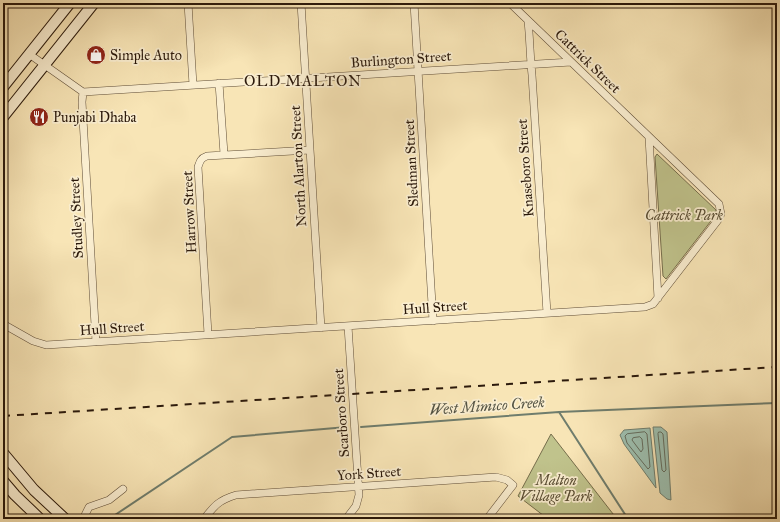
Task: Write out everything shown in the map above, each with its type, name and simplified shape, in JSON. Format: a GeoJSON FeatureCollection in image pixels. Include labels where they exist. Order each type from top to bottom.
{"type":"FeatureCollection","features":[{"type":"Feature","properties":{"kind":"main road"},"geometry":{"type":"LineString","coordinates":[[3,87],[70,3]]}},
{"type":"Feature","properties":{"kind":"main road"},"geometry":{"type":"LineString","coordinates":[[3,117],[94,3]]}},
{"type":"Feature","properties":{"kind":"main road"},"geometry":{"type":"LineString","coordinates":[[3,453],[30,486],[66,519]]}},
{"type":"Feature","properties":{"kind":"main road"},"geometry":{"type":"LineString","coordinates":[[3,481],[40,519]]}},
{"type":"Feature","properties":{"kind":"street"},"geometry":{"type":"LineString","coordinates":[[188,3],[193,85]]}},
{"type":"Feature","properties":{"kind":"street","name":"North Alarton Street"},"geometry":{"type":"LineString","coordinates":[[301,3],[321,328]]}},
{"type":"Feature","properties":{"kind":"street","name":"Sledman Street"},"geometry":{"type":"LineString","coordinates":[[414,3],[433,321]]}},
{"type":"Feature","properties":{"kind":"street","name":"Cattrick Street"},"geometry":{"type":"LineString","coordinates":[[510,3],[648,137]]}},
{"type":"Feature","properties":{"kind":"street","name":"Knaseboro Street"},"geometry":{"type":"LineString","coordinates":[[528,21],[547,313]]}},
{"type":"Feature","properties":{"kind":"street"},"geometry":{"type":"LineString","coordinates":[[29,54],[83,92]]}},
{"type":"Feature","properties":{"kind":"street","name":"Burlington Street"},"geometry":{"type":"LineString","coordinates":[[83,92],[571,62]]}},
{"type":"Feature","properties":{"kind":"street"},"geometry":{"type":"LineString","coordinates":[[219,83],[224,154],[310,150]]}},
{"type":"Feature","properties":{"kind":"street","name":"Studley Street"},"geometry":{"type":"LineString","coordinates":[[83,92],[82,116],[96,342]]}},
{"type":"Feature","properties":{"kind":"street"},"geometry":{"type":"LineString","coordinates":[[648,137],[658,298]]}},
{"type":"Feature","properties":{"kind":"street","name":"Hull Street"},"geometry":{"type":"LineString","coordinates":[[3,324],[33,341],[43,344],[96,342],[645,307],[653,304],[658,298],[718,220],[721,210],[717,201],[648,137]]}},
{"type":"Feature","properties":{"kind":"street","name":"Harrow Street"},"geometry":{"type":"LineString","coordinates":[[208,334],[198,167],[202,158],[224,154]]}},
{"type":"Feature","properties":{"kind":"street","name":"Scarboro Street"},"geometry":{"type":"LineString","coordinates":[[346,519],[358,501],[359,487],[348,326]]}},
{"type":"Feature","properties":{"kind":"street","name":"York Street"},"geometry":{"type":"LineString","coordinates":[[204,519],[220,500],[236,495],[496,477],[507,480],[513,485],[487,519]]}},
{"type":"Feature","properties":{"kind":"street"},"geometry":{"type":"LineString","coordinates":[[82,519],[89,507],[109,500],[123,489]]}},
{"type":"Feature","properties":{"kind":"green space","name":"Cattrick Park"},"geometry":{"type":"Polygon","coordinates":[[[657,154],[716,210],[714,217],[666,279],[663,276],[655,157],[657,154]]]}},
{"type":"Feature","properties":{"kind":"green space","name":"Malton Village Park"},"geometry":{"type":"Polygon","coordinates":[[[551,434],[617,519],[548,519],[518,496],[551,434]]]}},
{"type":"Feature","properties":{"kind":"water"},"geometry":{"type":"Polygon","coordinates":[[[653,427],[661,427],[667,432],[671,500],[667,499],[660,493],[653,427]]]}},
{"type":"Feature","properties":{"kind":"water"},"geometry":{"type":"Polygon","coordinates":[[[650,428],[656,488],[624,444],[620,435],[624,430],[650,428]]]}},
{"type":"Feature","properties":{"kind":"waterway"},"geometry":{"type":"LineString","coordinates":[[361,427],[559,412],[777,403]]}},
{"type":"Feature","properties":{"kind":"waterway","name":"West Mimico Creek"},"geometry":{"type":"LineString","coordinates":[[559,412],[628,519]]}},
{"type":"Feature","properties":{"kind":"waterway","name":"West Mimico Creek"},"geometry":{"type":"LineString","coordinates":[[109,519],[232,437],[347,427]]}},
{"type":"Feature","properties":{"kind":"railway"},"geometry":{"type":"LineString","coordinates":[[3,416],[777,367]]}},
{"type":"Feature","properties":{"kind":"place","name":"Simple Auto"},"geometry":{"type":"Point","coordinates":[96,55]}},
{"type":"Feature","properties":{"kind":"place","name":"Punjabi Dhaba"},"geometry":{"type":"Point","coordinates":[39,117]}},
{"type":"Feature","properties":{"kind":"district","name":"OLD MALTON"},"geometry":{"type":"Point","coordinates":[303,81]}}]}
